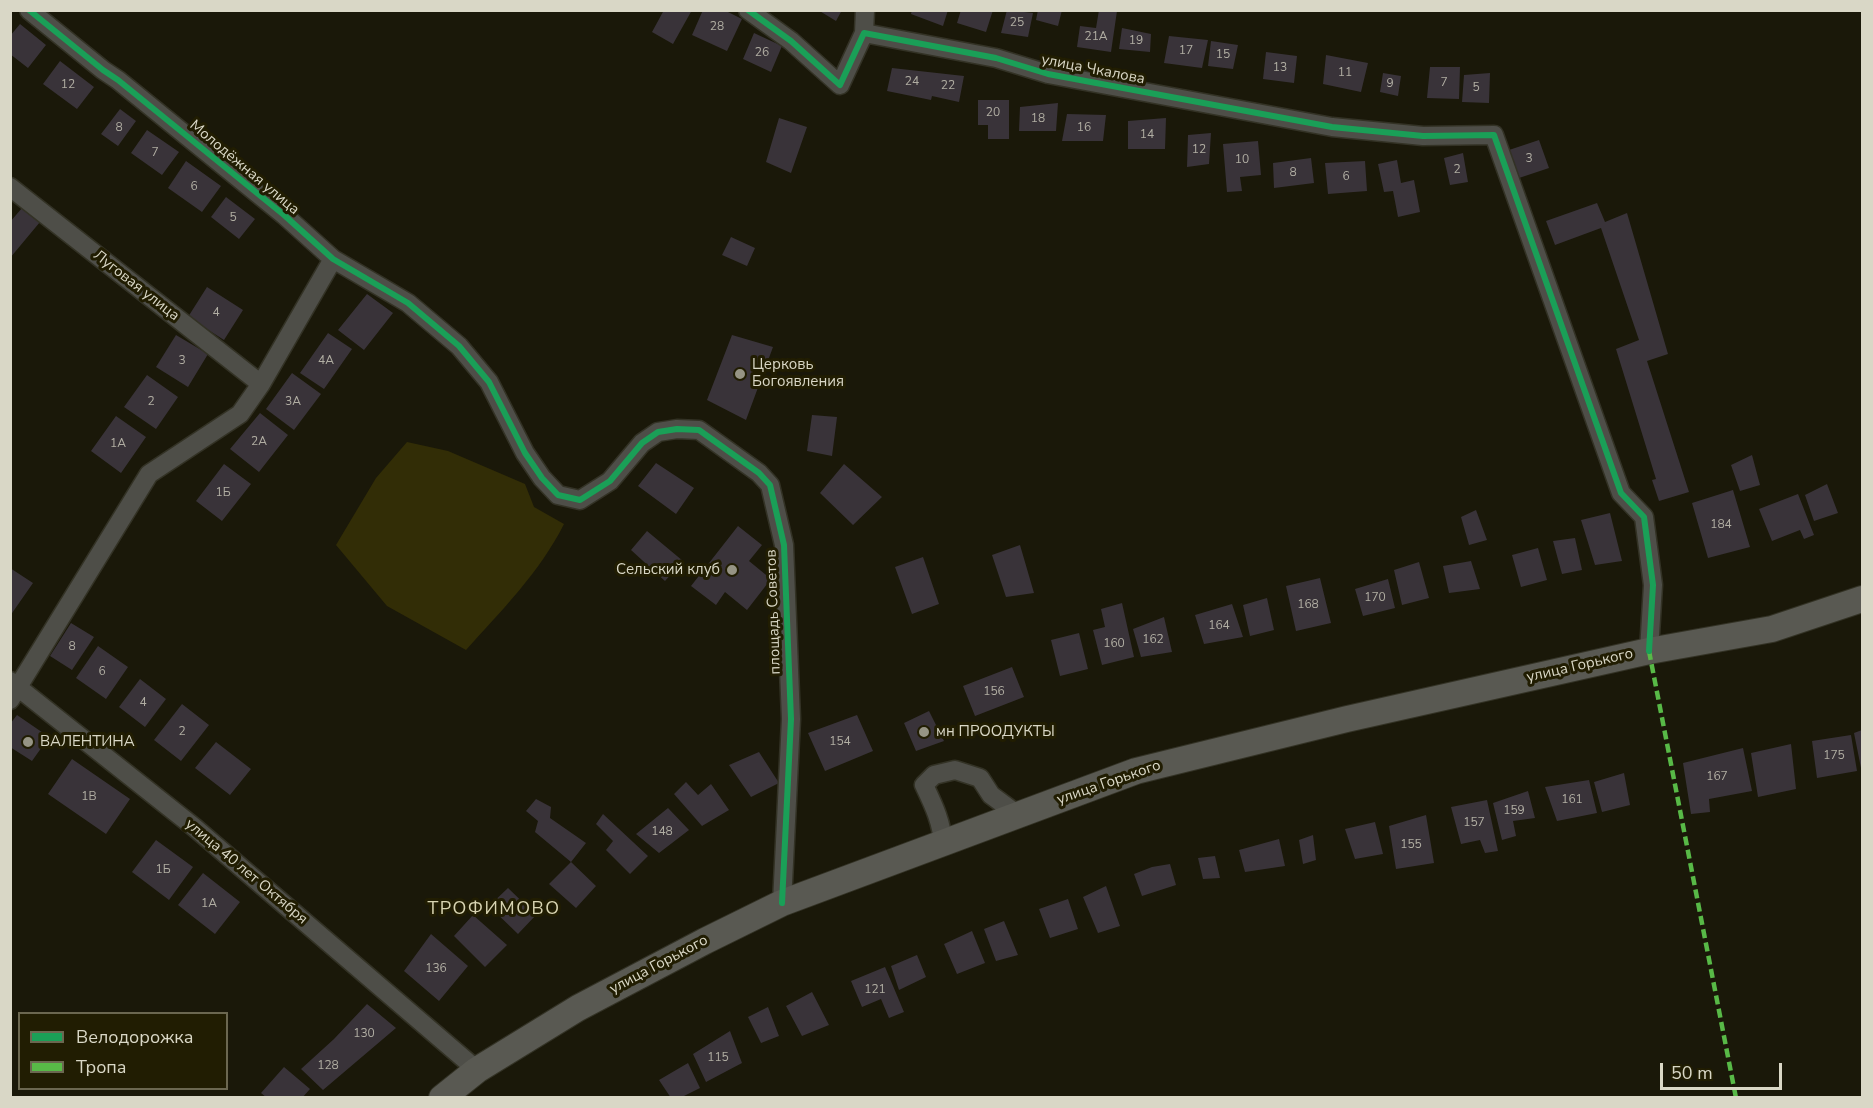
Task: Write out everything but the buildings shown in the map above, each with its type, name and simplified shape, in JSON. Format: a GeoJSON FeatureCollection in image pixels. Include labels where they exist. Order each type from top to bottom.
{"type":"FeatureCollection","features":[{"type":"Feature","properties":{"kind":"main road","name":"улица Горького"},"geometry":{"type":"LineString","coordinates":[[442,1098],[477,1070],[578,1008],[782,903],[1136,771],[1347,719],[1649,651],[1772,629],[1863,599]]}},
{"type":"Feature","properties":{"kind":"street","name":"Молодёжная улица"},"geometry":{"type":"LineString","coordinates":[[29,10],[275,207],[333,259],[408,303],[459,346],[489,382],[525,453],[543,478],[558,495],[580,500]]}},
{"type":"Feature","properties":{"kind":"street"},"geometry":{"type":"LineString","coordinates":[[747,10],[791,41],[840,84],[864,33],[865,10]]}},
{"type":"Feature","properties":{"kind":"street","name":"улица Чкалова"},"geometry":{"type":"LineString","coordinates":[[864,33],[996,58],[1048,74],[1332,127],[1423,136],[1494,135],[1621,493],[1644,518],[1653,585],[1649,651]]}},
{"type":"Feature","properties":{"kind":"street","name":"Луговая улица"},"geometry":{"type":"LineString","coordinates":[[10,187],[261,384]]}},
{"type":"Feature","properties":{"kind":"street"},"geometry":{"type":"LineString","coordinates":[[13,690],[149,474],[240,414],[261,384],[333,259]]}},
{"type":"Feature","properties":{"kind":"street","name":"площадь Советов"},"geometry":{"type":"LineString","coordinates":[[580,500],[610,481],[642,443],[658,432],[677,429],[699,430],[759,473],[770,485],[784,545],[791,719],[782,903]]}},
{"type":"Feature","properties":{"kind":"street","name":"улица 40 лет Октября"},"geometry":{"type":"LineString","coordinates":[[13,690],[194,827],[477,1070]]}},
{"type":"Feature","properties":{"kind":"street"},"geometry":{"type":"LineString","coordinates":[[943,844],[942,831],[924,785],[934,775],[955,770],[980,778],[992,795],[1018,815]]}},
{"type":"Feature","properties":{"kind":"shaded area"},"geometry":{"type":"Polygon","coordinates":[[[407,442],[448,451],[525,484],[534,507],[564,524],[532,575],[466,650],[387,606],[336,545],[376,478],[407,442]]]}},
{"type":"Feature","properties":{"kind":"marked path"},"geometry":{"type":"LineString","coordinates":[[1649,651],[1736,1098]]}},
{"type":"Feature","properties":{"kind":"cycle path"},"geometry":{"type":"LineString","coordinates":[[29,10],[284,215],[333,259],[408,303],[459,346],[489,382],[525,453],[542,478],[558,495],[580,500],[610,481],[642,443],[658,432],[677,429],[699,430],[759,473],[770,485],[784,545],[791,719],[782,903]]}},
{"type":"Feature","properties":{"kind":"cycle path"},"geometry":{"type":"LineString","coordinates":[[748,10],[791,41],[840,85],[864,33],[996,58],[1048,74],[1332,127],[1423,136],[1494,135],[1621,493],[1644,517],[1653,585],[1649,651]]}},
{"type":"Feature","properties":{"kind":"place","name":"Церковь Богоявления"},"geometry":{"type":"Point","coordinates":[740,374]}},
{"type":"Feature","properties":{"kind":"place","name":"Сельский клуб"},"geometry":{"type":"Point","coordinates":[732,570]}},
{"type":"Feature","properties":{"kind":"place","name":"мн ПРООДУКТЫ"},"geometry":{"type":"Point","coordinates":[924,732]}},
{"type":"Feature","properties":{"kind":"place","name":"ВАЛЕНТИНА"},"geometry":{"type":"Point","coordinates":[28,742]}},
{"type":"Feature","properties":{"kind":"district","name":"ТРОФИМОВО"},"geometry":{"type":"Point","coordinates":[494,910]}}]}
